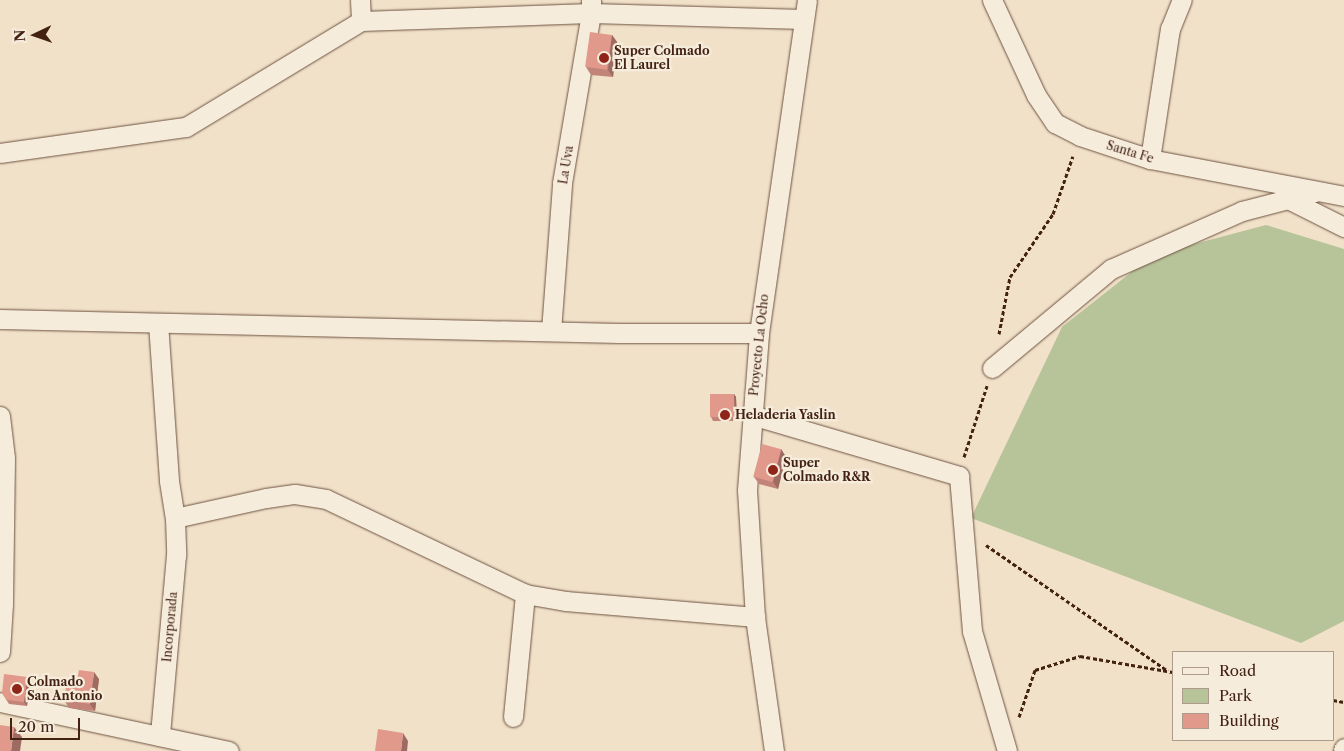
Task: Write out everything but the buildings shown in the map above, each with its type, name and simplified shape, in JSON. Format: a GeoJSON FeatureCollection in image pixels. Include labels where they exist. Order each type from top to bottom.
{"type":"FeatureCollection","features":[{"type":"Feature","properties":{"kind":"street"},"geometry":{"type":"LineString","coordinates":[[360,0],[361,21]]}},
{"type":"Feature","properties":{"kind":"street","name":"Proyecto La Ocho"},"geometry":{"type":"LineString","coordinates":[[774,751],[755,617],[747,490],[759,334],[807,0]]}},
{"type":"Feature","properties":{"kind":"street","name":"Santa Fe"},"geometry":{"type":"LineString","coordinates":[[992,0],[1036,95],[1055,123],[1080,136],[1150,159],[1344,196]]}},
{"type":"Feature","properties":{"kind":"street"},"geometry":{"type":"LineString","coordinates":[[1150,159],[1170,29],[1182,0]]}},
{"type":"Feature","properties":{"kind":"street"},"geometry":{"type":"LineString","coordinates":[[0,153],[186,128],[361,21],[591,7],[803,19]]}},
{"type":"Feature","properties":{"kind":"street","name":"La Uva"},"geometry":{"type":"LineString","coordinates":[[551,331],[562,183],[591,7]]}},
{"type":"Feature","properties":{"kind":"street"},"geometry":{"type":"LineString","coordinates":[[992,368],[1112,269],[1242,211],[1322,191]]}},
{"type":"Feature","properties":{"kind":"street"},"geometry":{"type":"LineString","coordinates":[[1288,200],[1344,227]]}},
{"type":"Feature","properties":{"kind":"street"},"geometry":{"type":"LineString","coordinates":[[0,319],[759,334]]}},
{"type":"Feature","properties":{"kind":"street","name":"Incorporada"},"geometry":{"type":"LineString","coordinates":[[158,323],[169,480],[175,518],[176,555],[160,736]]}},
{"type":"Feature","properties":{"kind":"street"},"geometry":{"type":"LineString","coordinates":[[752,415],[958,476],[972,631],[1007,751]]}},
{"type":"Feature","properties":{"kind":"street"},"geometry":{"type":"LineString","coordinates":[[0,416],[5,458],[3,604],[0,652]]}},
{"type":"Feature","properties":{"kind":"street"},"geometry":{"type":"LineString","coordinates":[[175,518],[266,498],[295,494],[326,499],[525,594],[566,601],[755,617]]}},
{"type":"Feature","properties":{"kind":"street"},"geometry":{"type":"LineString","coordinates":[[513,717],[525,594]]}},
{"type":"Feature","properties":{"kind":"street"},"geometry":{"type":"LineString","coordinates":[[0,702],[160,736],[203,748],[230,751]]}},
{"type":"Feature","properties":{"kind":"path"},"geometry":{"type":"LineString","coordinates":[[958,476],[992,368],[1010,276],[1053,214],[1080,136]]}},
{"type":"Feature","properties":{"kind":"path"},"geometry":{"type":"LineString","coordinates":[[963,529],[1171,672]]}},
{"type":"Feature","properties":{"kind":"path"},"geometry":{"type":"LineString","coordinates":[[1017,724],[1035,670],[1080,656],[1171,672]]}},
{"type":"Feature","properties":{"kind":"green space"},"geometry":{"type":"Polygon","coordinates":[[[1266,225],[1344,249],[1344,621],[1301,643],[971,518],[1062,327],[1153,255],[1266,225]]]}},
{"type":"Feature","properties":{"kind":"place","name":"Super Colmado El Laurel"},"geometry":{"type":"Point","coordinates":[604,58]}},
{"type":"Feature","properties":{"kind":"place","name":"Heladeria Yaslin"},"geometry":{"type":"Point","coordinates":[725,415]}},
{"type":"Feature","properties":{"kind":"place","name":"Super Colmado R&R"},"geometry":{"type":"Point","coordinates":[773,470]}},
{"type":"Feature","properties":{"kind":"place","name":"Colmado San Antonio"},"geometry":{"type":"Point","coordinates":[17,689]}}]}
